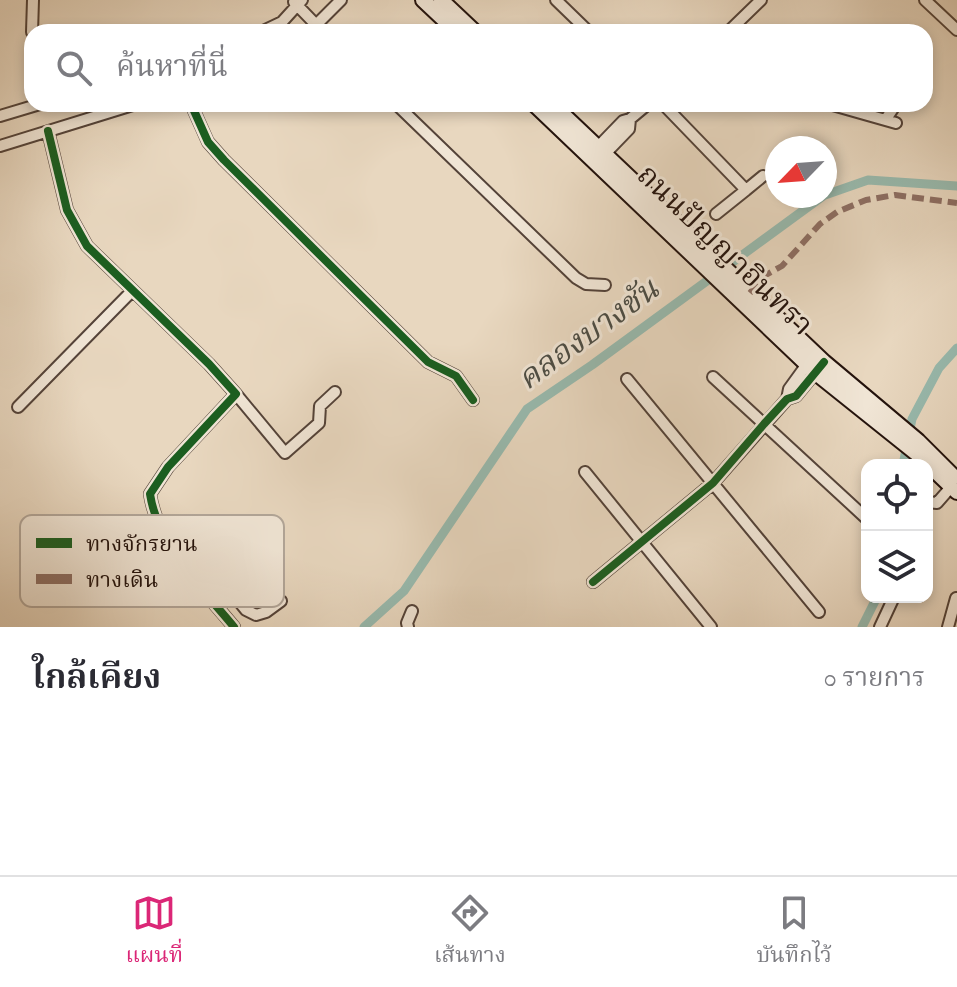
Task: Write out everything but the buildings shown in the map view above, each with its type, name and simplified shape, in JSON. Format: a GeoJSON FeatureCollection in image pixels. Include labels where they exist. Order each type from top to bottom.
{"type":"FeatureCollection","features":[{"type":"Feature","properties":{"kind":"main road"},"geometry":{"type":"LineString","coordinates":[[423,0],[448,24]]}},
{"type":"Feature","properties":{"kind":"main road"},"geometry":{"type":"LineString","coordinates":[[441,0],[466,24]]}},
{"type":"Feature","properties":{"kind":"main road","name":"ถนนปัญญาอินทรา"},"geometry":{"type":"LineString","coordinates":[[544,112],[597,155],[816,363],[917,447],[955,486]]}},
{"type":"Feature","properties":{"kind":"main road","name":"ถนนปัญญาอินทรา"},"geometry":{"type":"LineString","coordinates":[[559,112],[597,155]]}},
{"type":"Feature","properties":{"kind":"main road","name":"ถนนปัญญาอินทรา"},"geometry":{"type":"LineString","coordinates":[[917,447],[923,459]]}},
{"type":"Feature","properties":{"kind":"main road","name":"ถนนปัญญาอินทรา"},"geometry":{"type":"LineString","coordinates":[[933,475],[955,486]]}},
{"type":"Feature","properties":{"kind":"street"},"geometry":{"type":"LineString","coordinates":[[32,24],[33,0]]}},
{"type":"Feature","properties":{"kind":"street"},"geometry":{"type":"LineString","coordinates":[[321,24],[341,0]]}},
{"type":"Feature","properties":{"kind":"street"},"geometry":{"type":"LineString","coordinates":[[556,0],[581,24]]}},
{"type":"Feature","properties":{"kind":"street"},"geometry":{"type":"LineString","coordinates":[[737,24],[761,0]]}},
{"type":"Feature","properties":{"kind":"street"},"geometry":{"type":"LineString","coordinates":[[925,0],[957,30]]}},
{"type":"Feature","properties":{"kind":"street"},"geometry":{"type":"LineString","coordinates":[[278,24],[297,2],[312,24]]}},
{"type":"Feature","properties":{"kind":"street"},"geometry":{"type":"LineString","coordinates":[[0,116],[24,109]]}},
{"type":"Feature","properties":{"kind":"street"},"geometry":{"type":"LineString","coordinates":[[0,146],[110,112]]}},
{"type":"Feature","properties":{"kind":"street"},"geometry":{"type":"LineString","coordinates":[[195,112],[208,142],[224,160],[428,362],[456,376],[473,400]]}},
{"type":"Feature","properties":{"kind":"street"},"geometry":{"type":"LineString","coordinates":[[404,112],[576,278],[586,284],[605,285]]}},
{"type":"Feature","properties":{"kind":"street"},"geometry":{"type":"LineString","coordinates":[[597,155],[623,121],[638,112]]}},
{"type":"Feature","properties":{"kind":"street"},"geometry":{"type":"LineString","coordinates":[[671,112],[746,190]]}},
{"type":"Feature","properties":{"kind":"street"},"geometry":{"type":"LineString","coordinates":[[866,112],[891,121],[894,112]]}},
{"type":"Feature","properties":{"kind":"street"},"geometry":{"type":"LineString","coordinates":[[48,131],[60,189],[74,226],[87,246],[209,364],[285,453],[319,423],[320,406],[335,392]]}},
{"type":"Feature","properties":{"kind":"street"},"geometry":{"type":"LineString","coordinates":[[716,214],[763,176]]}},
{"type":"Feature","properties":{"kind":"street"},"geometry":{"type":"LineString","coordinates":[[18,407],[132,291]]}},
{"type":"Feature","properties":{"kind":"street"},"geometry":{"type":"LineString","coordinates":[[593,582],[713,483],[787,399],[796,396],[816,363]]}},
{"type":"Feature","properties":{"kind":"street"},"geometry":{"type":"LineString","coordinates":[[713,377],[861,513]]}},
{"type":"Feature","properties":{"kind":"street"},"geometry":{"type":"LineString","coordinates":[[627,379],[819,612]]}},
{"type":"Feature","properties":{"kind":"street"},"geometry":{"type":"LineString","coordinates":[[153,515],[150,494],[168,467],[236,394]]}},
{"type":"Feature","properties":{"kind":"street"},"geometry":{"type":"LineString","coordinates":[[585,472],[711,627]]}},
{"type":"Feature","properties":{"kind":"street"},"geometry":{"type":"LineString","coordinates":[[933,503],[937,503],[955,486]]}},
{"type":"Feature","properties":{"kind":"street"},"geometry":{"type":"LineString","coordinates":[[948,627],[957,598],[956,586]]}},
{"type":"Feature","properties":{"kind":"street"},"geometry":{"type":"LineString","coordinates":[[880,627],[891,603]]}},
{"type":"Feature","properties":{"kind":"street"},"geometry":{"type":"LineString","coordinates":[[218,607],[234,627]]}},
{"type":"Feature","properties":{"kind":"street"},"geometry":{"type":"LineString","coordinates":[[244,607],[256,615],[273,607]]}},
{"type":"Feature","properties":{"kind":"street"},"geometry":{"type":"LineString","coordinates":[[408,627],[412,611]]}},
{"type":"Feature","properties":{"kind":"waterway","name":"คลองบางชัน"},"geometry":{"type":"LineString","coordinates":[[837,191],[868,180],[957,186]]}},
{"type":"Feature","properties":{"kind":"waterway","name":"คลองบางชัน"},"geometry":{"type":"LineString","coordinates":[[364,627],[404,591],[527,409],[807,208]]}},
{"type":"Feature","properties":{"kind":"waterway"},"geometry":{"type":"LineString","coordinates":[[904,459],[912,419],[939,368],[957,348]]}},
{"type":"Feature","properties":{"kind":"waterway"},"geometry":{"type":"LineString","coordinates":[[862,627],[874,603]]}},
{"type":"Feature","properties":{"kind":"marked path"},"geometry":{"type":"LineString","coordinates":[[750,293],[764,276],[782,266],[820,224],[837,212],[866,200],[895,195],[957,203]]}},
{"type":"Feature","properties":{"kind":"cycle path"},"geometry":{"type":"LineString","coordinates":[[195,112],[208,142],[224,160],[428,362],[456,376],[473,400]]}},
{"type":"Feature","properties":{"kind":"cycle path"},"geometry":{"type":"LineString","coordinates":[[48,131],[67,210],[87,246],[236,394],[168,467],[150,494],[156,515]]}},
{"type":"Feature","properties":{"kind":"cycle path"},"geometry":{"type":"LineString","coordinates":[[593,582],[713,483],[824,362]]}},
{"type":"Feature","properties":{"kind":"cycle path"},"geometry":{"type":"LineString","coordinates":[[217,607],[234,627]]}}]}
